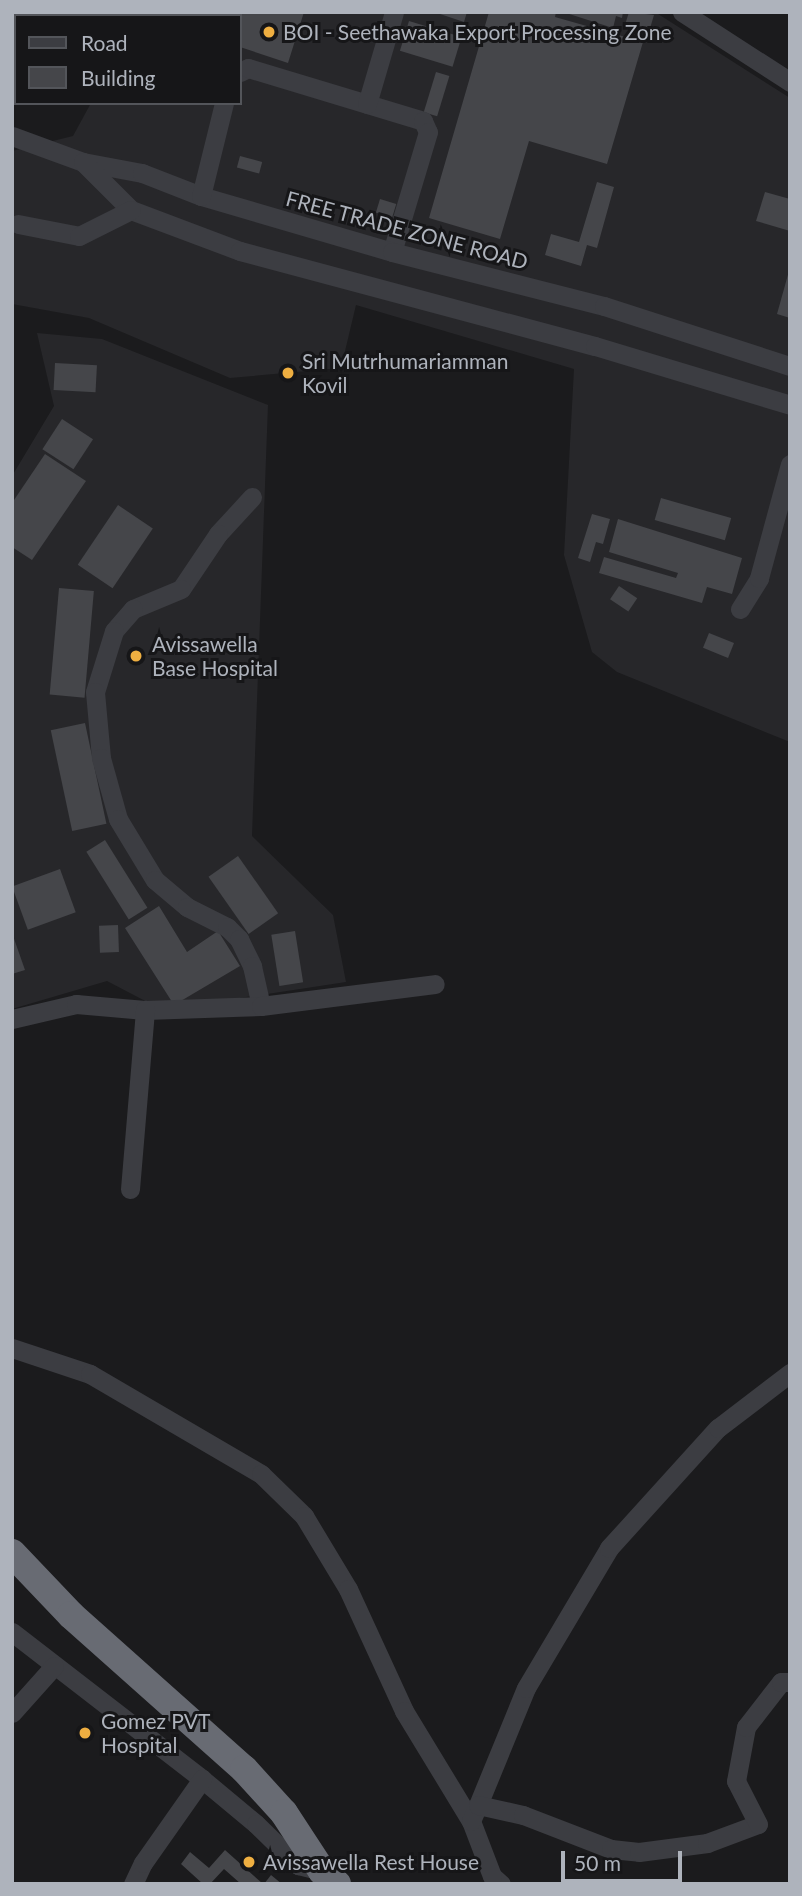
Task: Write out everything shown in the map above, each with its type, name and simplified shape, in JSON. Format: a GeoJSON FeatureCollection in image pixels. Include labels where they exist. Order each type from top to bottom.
{"type":"FeatureCollection","features":[{"type":"Feature","properties":{"kind":"highway"},"geometry":{"type":"LineString","coordinates":[[12,1553],[71,1615],[244,1769],[284,1813],[330,1877]]}},
{"type":"Feature","properties":{"kind":"street"},"geometry":{"type":"LineString","coordinates":[[367,104],[394,12]]}},
{"type":"Feature","properties":{"kind":"street"},"geometry":{"type":"LineString","coordinates":[[682,12],[790,82]]}},
{"type":"Feature","properties":{"kind":"street"},"geometry":{"type":"LineString","coordinates":[[242,71],[248,68],[423,121],[428,132],[392,252]]}},
{"type":"Feature","properties":{"kind":"street"},"geometry":{"type":"LineString","coordinates":[[201,195],[224,105]]}},
{"type":"Feature","properties":{"kind":"street","name":"FREE TRADE ZONE ROAD"},"geometry":{"type":"LineString","coordinates":[[12,136],[83,162],[142,173],[201,195],[392,252],[604,306],[790,366]]}},
{"type":"Feature","properties":{"kind":"street"},"geometry":{"type":"LineString","coordinates":[[83,162],[131,210],[240,251],[595,346],[790,405]]}},
{"type":"Feature","properties":{"kind":"street"},"geometry":{"type":"LineString","coordinates":[[18,224],[79,236],[131,210]]}},
{"type":"Feature","properties":{"kind":"street"},"geometry":{"type":"LineString","coordinates":[[740,609],[759,578],[790,464]]}},
{"type":"Feature","properties":{"kind":"street"},"geometry":{"type":"LineString","coordinates":[[252,497],[218,534],[181,589],[133,609],[114,631],[95,692],[101,758],[118,819],[155,880],[187,907],[227,928],[239,939],[252,966],[261,1006]]}},
{"type":"Feature","properties":{"kind":"street"},"geometry":{"type":"LineString","coordinates":[[12,1019],[76,1004],[145,1010],[261,1006],[435,984]]}},
{"type":"Feature","properties":{"kind":"street"},"geometry":{"type":"LineString","coordinates":[[130,1189],[145,1010]]}},
{"type":"Feature","properties":{"kind":"street"},"geometry":{"type":"LineString","coordinates":[[12,1348],[90,1374],[261,1474],[304,1517],[348,1589],[404,1711],[474,1813],[492,1876],[501,1884]]}},
{"type":"Feature","properties":{"kind":"street"},"geometry":{"type":"LineString","coordinates":[[474,1813],[526,1688],[609,1548],[718,1428],[790,1373]]}},
{"type":"Feature","properties":{"kind":"street"},"geometry":{"type":"LineString","coordinates":[[12,1632],[202,1779],[256,1824],[298,1865],[330,1877]]}},
{"type":"Feature","properties":{"kind":"street"},"geometry":{"type":"LineString","coordinates":[[12,1713],[54,1666]]}},
{"type":"Feature","properties":{"kind":"street"},"geometry":{"type":"LineString","coordinates":[[474,1813],[523,1815],[611,1849],[639,1852],[707,1843],[758,1824],[736,1781],[746,1727],[780,1682],[790,1682]]}},
{"type":"Feature","properties":{"kind":"street"},"geometry":{"type":"LineString","coordinates":[[133,1884],[142,1863],[202,1779]]}},
{"type":"Feature","properties":{"kind":"shaded area"},"geometry":{"type":"Polygon","coordinates":[[[655,12],[790,98],[790,742],[617,672],[592,652],[564,555],[574,369],[356,305],[341,368],[230,378],[89,318],[12,304],[12,151],[73,136],[90,105],[242,105],[242,14],[140,14],[655,12]]]}},
{"type":"Feature","properties":{"kind":"shaded area","name":"Avissawella Base Hospital"},"geometry":{"type":"Polygon","coordinates":[[[37,333],[102,339],[268,405],[252,836],[333,915],[346,982],[174,1008],[151,1004],[107,981],[12,1009],[12,476],[54,406],[37,333]]]}},
{"type":"Feature","properties":{"kind":"building","name":"BOI - Seethawaka Export Processing Zone"},"geometry":{"type":"Polygon","coordinates":[[[304,12],[288,63],[242,48],[242,14],[212,14],[304,12]]]}},
{"type":"Feature","properties":{"kind":"building"},"geometry":{"type":"Polygon","coordinates":[[[434,12],[467,12],[464,22],[434,12]]]}},
{"type":"Feature","properties":{"kind":"building"},"geometry":{"type":"Polygon","coordinates":[[[489,12],[556,12],[555,17],[643,42],[607,164],[529,141],[500,239],[429,218],[489,12]]]}},
{"type":"Feature","properties":{"kind":"building"},"geometry":{"type":"Polygon","coordinates":[[[563,12],[623,12],[622,18],[616,16],[613,28],[563,12]]]}},
{"type":"Feature","properties":{"kind":"building"},"geometry":{"type":"Polygon","coordinates":[[[629,12],[654,15],[648,35],[624,28],[629,12]]]}},
{"type":"Feature","properties":{"kind":"building"},"geometry":{"type":"Polygon","coordinates":[[[409,21],[462,37],[453,67],[400,51],[409,21]]]}},
{"type":"Feature","properties":{"kind":"building"},"geometry":{"type":"Polygon","coordinates":[[[436,72],[449,76],[437,116],[424,112],[436,72]]]}},
{"type":"Feature","properties":{"kind":"building"},"geometry":{"type":"Polygon","coordinates":[[[240,156],[262,162],[259,174],[237,168],[240,156]]]}},
{"type":"Feature","properties":{"kind":"building"},"geometry":{"type":"Polygon","coordinates":[[[597,182],[614,187],[597,248],[587,245],[581,266],[545,255],[551,234],[579,242],[597,182]]]}},
{"type":"Feature","properties":{"kind":"building"},"geometry":{"type":"Polygon","coordinates":[[[765,192],[790,199],[790,231],[756,221],[765,192]]]}},
{"type":"Feature","properties":{"kind":"building"},"geometry":{"type":"Polygon","coordinates":[[[380,199],[396,204],[392,217],[376,212],[380,199]]]}},
{"type":"Feature","properties":{"kind":"building"},"geometry":{"type":"Polygon","coordinates":[[[790,271],[790,318],[777,314],[790,271]]]}},
{"type":"Feature","properties":{"kind":"building"},"geometry":{"type":"Polygon","coordinates":[[[55,363],[97,365],[96,392],[54,390],[55,363]]]}},
{"type":"Feature","properties":{"kind":"building"},"geometry":{"type":"Polygon","coordinates":[[[62,419],[93,439],[73,469],[42,449],[62,419]]]}},
{"type":"Feature","properties":{"kind":"building"},"geometry":{"type":"Polygon","coordinates":[[[45,454],[86,481],[32,560],[12,547],[12,503],[45,454]]]}},
{"type":"Feature","properties":{"kind":"building"},"geometry":{"type":"Polygon","coordinates":[[[661,498],[731,518],[725,540],[655,520],[661,498]]]}},
{"type":"Feature","properties":{"kind":"building"},"geometry":{"type":"Polygon","coordinates":[[[118,505],[153,528],[113,588],[78,565],[118,505]]]}},
{"type":"Feature","properties":{"kind":"building"},"geometry":{"type":"Polygon","coordinates":[[[592,514],[610,519],[603,544],[596,542],[590,562],[578,558],[592,514]]]}},
{"type":"Feature","properties":{"kind":"building"},"geometry":{"type":"Polygon","coordinates":[[[618,519],[742,558],[732,594],[707,587],[702,603],[599,573],[604,557],[676,578],[678,573],[609,552],[618,519]]]}},
{"type":"Feature","properties":{"kind":"building"},"geometry":{"type":"Polygon","coordinates":[[[619,586],[637,598],[628,612],[610,599],[619,586]]]}},
{"type":"Feature","properties":{"kind":"building"},"geometry":{"type":"Polygon","coordinates":[[[59,588],[94,591],[85,698],[50,695],[59,588]]]}},
{"type":"Feature","properties":{"kind":"building"},"geometry":{"type":"Polygon","coordinates":[[[709,633],[734,643],[728,658],[703,648],[709,633]]]}},
{"type":"Feature","properties":{"kind":"building"},"geometry":{"type":"Polygon","coordinates":[[[85,723],[106,824],[72,831],[51,730],[85,723]]]}},
{"type":"Feature","properties":{"kind":"building"},"geometry":{"type":"Polygon","coordinates":[[[105,840],[147,908],[129,920],[86,852],[105,840]]]}},
{"type":"Feature","properties":{"kind":"building"},"geometry":{"type":"Polygon","coordinates":[[[238,856],[278,913],[249,934],[209,877],[238,856]]]}},
{"type":"Feature","properties":{"kind":"building"},"geometry":{"type":"Polygon","coordinates":[[[60,869],[76,912],[28,930],[12,886],[60,869]]]}},
{"type":"Feature","properties":{"kind":"building"},"geometry":{"type":"Polygon","coordinates":[[[159,906],[187,952],[218,931],[240,966],[174,1005],[125,928],[159,906]]]}},
{"type":"Feature","properties":{"kind":"building"},"geometry":{"type":"Polygon","coordinates":[[[118,925],[119,952],[100,953],[99,926],[118,925]]]}},
{"type":"Feature","properties":{"kind":"building"},"geometry":{"type":"Polygon","coordinates":[[[295,931],[303,982],[279,986],[271,935],[295,931]]]}},
{"type":"Feature","properties":{"kind":"building"},"geometry":{"type":"Polygon","coordinates":[[[12,933],[25,970],[12,974],[12,933]]]}},
{"type":"Feature","properties":{"kind":"building"},"geometry":{"type":"Polygon","coordinates":[[[225,1850],[263,1884],[241,1884],[224,1869],[210,1884],[203,1884],[181,1864],[190,1852],[209,1868],[225,1850]]]}},
{"type":"Feature","properties":{"kind":"building"},"geometry":{"type":"Polygon","coordinates":[[[271,1875],[282,1884],[264,1884],[271,1875]]]}},
{"type":"Feature","properties":{"kind":"place","name":"BOI - Seethawaka Export Processing Zone"},"geometry":{"type":"Point","coordinates":[269,32]}},
{"type":"Feature","properties":{"kind":"place","name":"Sri Mutrhumariamman Kovil"},"geometry":{"type":"Point","coordinates":[288,373]}},
{"type":"Feature","properties":{"kind":"place","name":"Avissawella Base Hospital"},"geometry":{"type":"Point","coordinates":[136,656]}},
{"type":"Feature","properties":{"kind":"place","name":"Gomez PVT Hospital"},"geometry":{"type":"Point","coordinates":[85,1733]}},
{"type":"Feature","properties":{"kind":"place","name":"Avissawella Rest House"},"geometry":{"type":"Point","coordinates":[249,1862]}}]}
